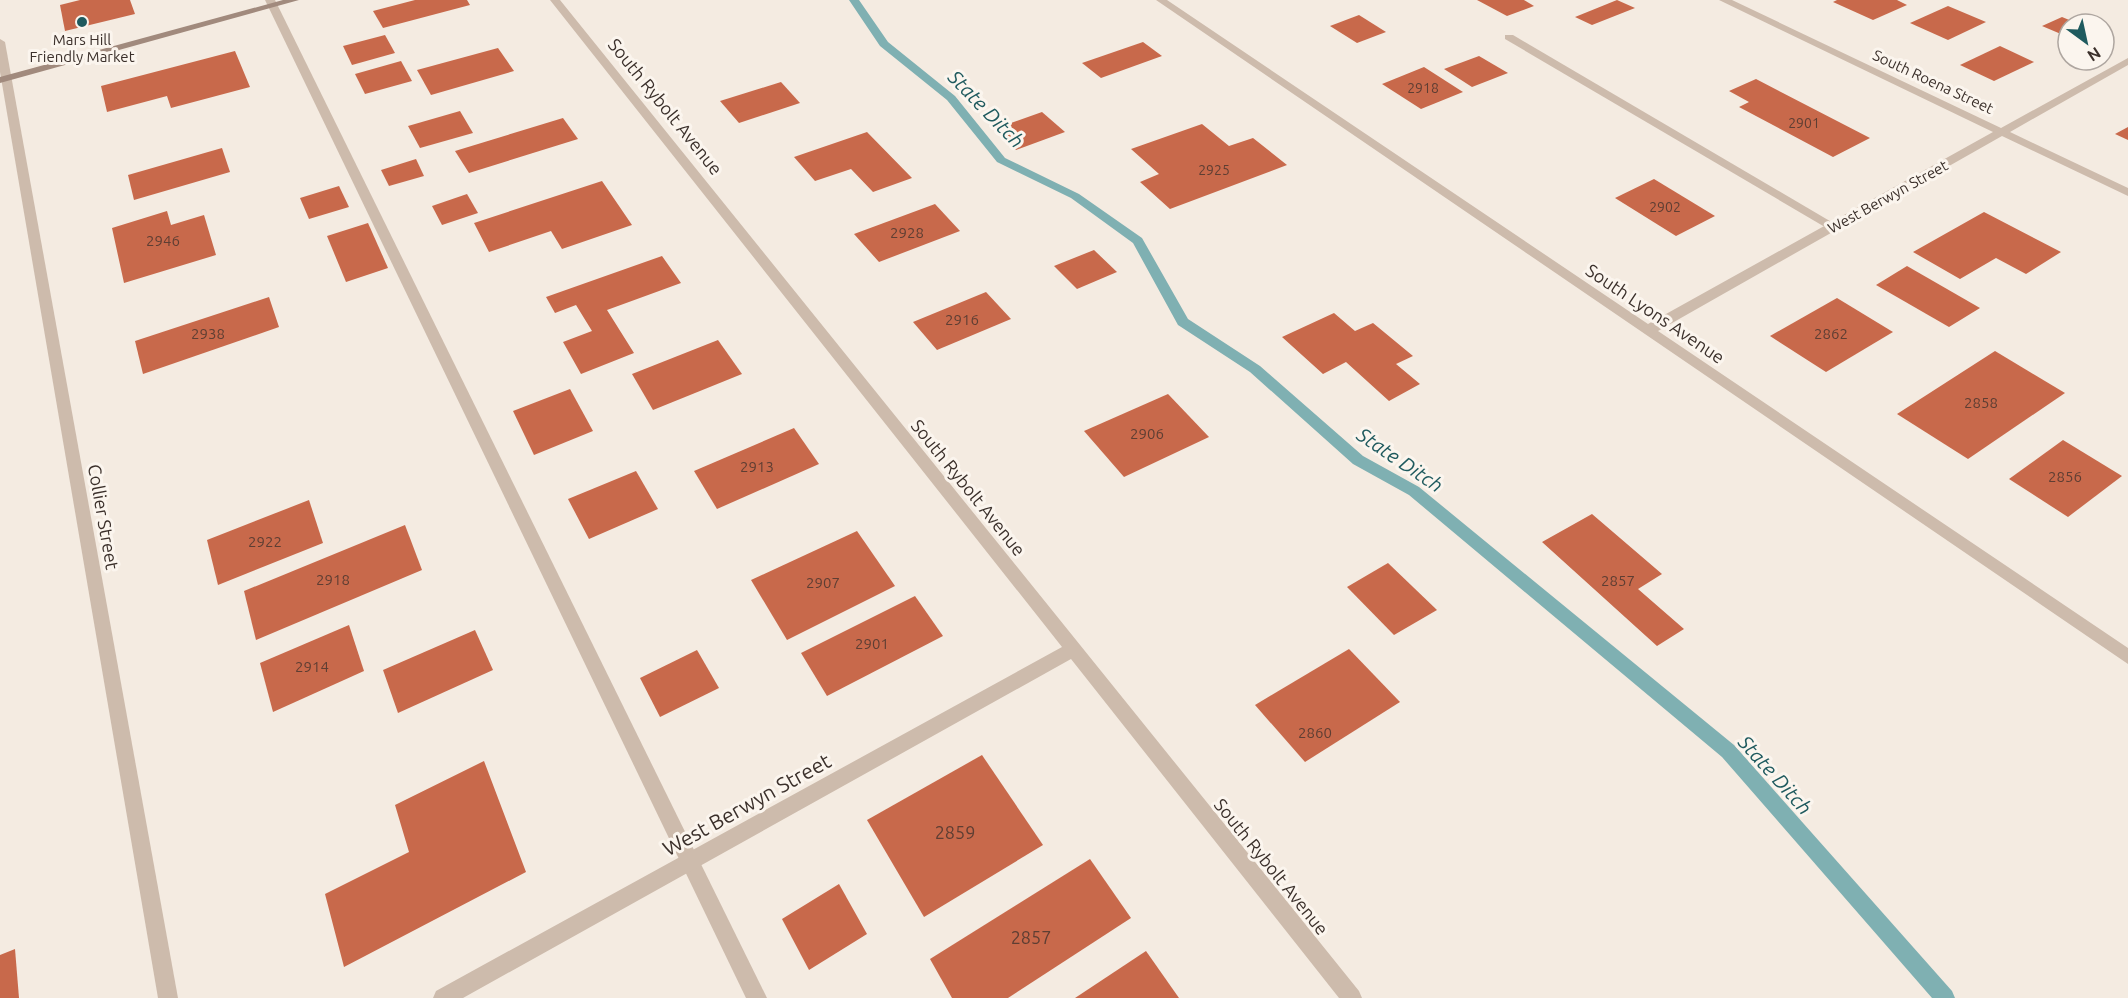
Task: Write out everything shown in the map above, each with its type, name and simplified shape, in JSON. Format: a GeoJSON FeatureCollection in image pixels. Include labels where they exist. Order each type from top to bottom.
{"type":"FeatureCollection","features":[{"type":"Feature","properties":{"kind":"street"},"geometry":{"type":"LineString","coordinates":[[3,79],[271,3],[294,0]]}},
{"type":"Feature","properties":{"kind":"street","name":"South Rybolt Avenue"},"geometry":{"type":"LineString","coordinates":[[555,0],[1352,998]]}},
{"type":"Feature","properties":{"kind":"street","name":"South Lyons Avenue"},"geometry":{"type":"LineString","coordinates":[[1161,0],[2128,657]]}},
{"type":"Feature","properties":{"kind":"street","name":"South Roena Street"},"geometry":{"type":"LineString","coordinates":[[1724,0],[2128,192]]}},
{"type":"Feature","properties":{"kind":"street"},"geometry":{"type":"LineString","coordinates":[[271,3],[757,998]]}},
{"type":"Feature","properties":{"kind":"street"},"geometry":{"type":"LineString","coordinates":[[1509,37],[1834,226]]}},
{"type":"Feature","properties":{"kind":"street","name":"Collier Street"},"geometry":{"type":"LineString","coordinates":[[0,42],[3,79],[168,998]]}},
{"type":"Feature","properties":{"kind":"street","name":"West Berwyn Street"},"geometry":{"type":"LineString","coordinates":[[1647,331],[2128,61]]}},
{"type":"Feature","properties":{"kind":"street","name":"West Berwyn Street"},"geometry":{"type":"LineString","coordinates":[[443,998],[1072,650]]}},
{"type":"Feature","properties":{"kind":"building","name":"Mars Hill Friendly Market"},"geometry":{"type":"Polygon","coordinates":[[[80,0],[130,0],[135,14],[65,31],[60,5],[80,0]]]}},
{"type":"Feature","properties":{"kind":"building"},"geometry":{"type":"Polygon","coordinates":[[[415,0],[467,0],[470,5],[383,28],[373,11],[415,0]]]}},
{"type":"Feature","properties":{"kind":"building"},"geometry":{"type":"Polygon","coordinates":[[[1477,0],[1524,0],[1534,6],[1507,16],[1477,0]]]}},
{"type":"Feature","properties":{"kind":"building"},"geometry":{"type":"Polygon","coordinates":[[[1617,0],[1635,8],[1592,25],[1575,17],[1617,0]]]}},
{"type":"Feature","properties":{"kind":"building"},"geometry":{"type":"Polygon","coordinates":[[[1837,0],[1897,0],[1907,5],[1873,20],[1833,2],[1837,0]]]}},
{"type":"Feature","properties":{"kind":"building"},"geometry":{"type":"Polygon","coordinates":[[[1948,6],[1986,22],[1948,40],[1910,23],[1948,6]]]}},
{"type":"Feature","properties":{"kind":"building"},"geometry":{"type":"Polygon","coordinates":[[[1359,15],[1386,32],[1357,43],[1330,26],[1359,15]]]}},
{"type":"Feature","properties":{"kind":"building"},"geometry":{"type":"Polygon","coordinates":[[[2056,20],[2056,32],[2042,26],[2056,20]]]}},
{"type":"Feature","properties":{"kind":"building"},"geometry":{"type":"Polygon","coordinates":[[[385,35],[395,53],[352,65],[343,46],[385,35]]]}},
{"type":"Feature","properties":{"kind":"building"},"geometry":{"type":"Polygon","coordinates":[[[1143,42],[1162,56],[1101,78],[1082,63],[1143,42]]]}},
{"type":"Feature","properties":{"kind":"building"},"geometry":{"type":"Polygon","coordinates":[[[2000,46],[2034,62],[1994,81],[1960,65],[2000,46]]]}},
{"type":"Feature","properties":{"kind":"building"},"geometry":{"type":"Polygon","coordinates":[[[498,48],[514,71],[431,95],[417,70],[498,48]]]}},
{"type":"Feature","properties":{"kind":"building"},"geometry":{"type":"Polygon","coordinates":[[[235,51],[250,87],[171,108],[167,96],[107,112],[101,86],[235,51]]]}},
{"type":"Feature","properties":{"kind":"building"},"geometry":{"type":"Polygon","coordinates":[[[1479,56],[1508,73],[1472,87],[1444,69],[1479,56]]]}},
{"type":"Feature","properties":{"kind":"building"},"geometry":{"type":"Polygon","coordinates":[[[401,61],[412,81],[365,94],[355,74],[401,61]]]}},
{"type":"Feature","properties":{"kind":"building"},"geometry":{"type":"Polygon","coordinates":[[[1424,67],[1463,92],[1421,109],[1382,84],[1424,67]]]}},
{"type":"Feature","properties":{"kind":"building"},"geometry":{"type":"Polygon","coordinates":[[[1756,79],[1870,138],[1833,157],[1739,107],[1749,102],[1729,91],[1756,79]]]}},
{"type":"Feature","properties":{"kind":"building"},"geometry":{"type":"Polygon","coordinates":[[[781,82],[800,103],[739,123],[720,101],[781,82]]]}},
{"type":"Feature","properties":{"kind":"building"},"geometry":{"type":"Polygon","coordinates":[[[460,111],[473,133],[420,148],[408,126],[460,111]]]}},
{"type":"Feature","properties":{"kind":"building"},"geometry":{"type":"Polygon","coordinates":[[[1042,112],[1065,132],[1016,150],[994,129],[1042,112]]]}},
{"type":"Feature","properties":{"kind":"building"},"geometry":{"type":"Polygon","coordinates":[[[563,118],[578,139],[469,173],[455,151],[563,118]]]}},
{"type":"Feature","properties":{"kind":"building"},"geometry":{"type":"Polygon","coordinates":[[[1202,124],[1229,146],[1253,138],[1287,165],[1170,209],[1140,182],[1159,174],[1131,149],[1202,124]]]}},
{"type":"Feature","properties":{"kind":"building"},"geometry":{"type":"Polygon","coordinates":[[[2128,127],[2128,140],[2115,134],[2128,127]]]}},
{"type":"Feature","properties":{"kind":"building"},"geometry":{"type":"Polygon","coordinates":[[[867,132],[912,178],[873,192],[851,169],[815,181],[794,157],[867,132]]]}},
{"type":"Feature","properties":{"kind":"building"},"geometry":{"type":"Polygon","coordinates":[[[222,148],[230,172],[134,200],[128,175],[222,148]]]}},
{"type":"Feature","properties":{"kind":"building"},"geometry":{"type":"Polygon","coordinates":[[[416,159],[424,176],[389,186],[381,170],[416,159]]]}},
{"type":"Feature","properties":{"kind":"building"},"geometry":{"type":"Polygon","coordinates":[[[1654,179],[1715,216],[1676,236],[1615,198],[1654,179]]]}},
{"type":"Feature","properties":{"kind":"building"},"geometry":{"type":"Polygon","coordinates":[[[602,181],[632,225],[562,249],[551,231],[489,252],[474,223],[602,181]]]}},
{"type":"Feature","properties":{"kind":"building"},"geometry":{"type":"Polygon","coordinates":[[[339,186],[349,207],[309,219],[300,198],[339,186]]]}},
{"type":"Feature","properties":{"kind":"building"},"geometry":{"type":"Polygon","coordinates":[[[467,194],[478,213],[442,225],[432,206],[467,194]]]}},
{"type":"Feature","properties":{"kind":"building"},"geometry":{"type":"Polygon","coordinates":[[[935,204],[960,231],[879,262],[854,234],[935,204]]]}},
{"type":"Feature","properties":{"kind":"building"},"geometry":{"type":"Polygon","coordinates":[[[167,211],[171,225],[204,215],[216,255],[124,283],[112,228],[167,211]]]}},
{"type":"Feature","properties":{"kind":"building"},"geometry":{"type":"Polygon","coordinates":[[[1984,212],[2061,252],[2026,274],[1996,258],[1960,279],[1913,252],[1984,212]]]}},
{"type":"Feature","properties":{"kind":"building"},"geometry":{"type":"Polygon","coordinates":[[[368,223],[388,268],[346,282],[327,236],[368,223]]]}},
{"type":"Feature","properties":{"kind":"building"},"geometry":{"type":"Polygon","coordinates":[[[1094,250],[1117,272],[1077,289],[1054,266],[1094,250]]]}},
{"type":"Feature","properties":{"kind":"building"},"geometry":{"type":"Polygon","coordinates":[[[662,256],[681,283],[607,310],[634,353],[581,374],[563,342],[592,331],[576,305],[555,313],[546,297],[662,256]]]}},
{"type":"Feature","properties":{"kind":"building"},"geometry":{"type":"Polygon","coordinates":[[[1907,266],[1980,308],[1949,327],[1876,285],[1907,266]]]}},
{"type":"Feature","properties":{"kind":"building"},"geometry":{"type":"Polygon","coordinates":[[[986,292],[1011,319],[937,350],[913,322],[986,292]]]}},
{"type":"Feature","properties":{"kind":"building"},"geometry":{"type":"Polygon","coordinates":[[[269,297],[279,327],[143,374],[135,341],[269,297]]]}},
{"type":"Feature","properties":{"kind":"building"},"geometry":{"type":"Polygon","coordinates":[[[1837,298],[1893,332],[1826,372],[1770,336],[1837,298]]]}},
{"type":"Feature","properties":{"kind":"building"},"geometry":{"type":"Polygon","coordinates":[[[1334,313],[1355,331],[1373,323],[1413,356],[1396,364],[1420,384],[1389,401],[1346,362],[1323,374],[1282,337],[1334,313]]]}},
{"type":"Feature","properties":{"kind":"building"},"geometry":{"type":"Polygon","coordinates":[[[718,340],[742,374],[653,410],[632,374],[718,340]]]}},
{"type":"Feature","properties":{"kind":"building"},"geometry":{"type":"Polygon","coordinates":[[[1995,351],[2065,393],[1968,459],[1897,414],[1995,351]]]}},
{"type":"Feature","properties":{"kind":"building"},"geometry":{"type":"Polygon","coordinates":[[[570,389],[593,431],[534,455],[513,411],[570,389]]]}},
{"type":"Feature","properties":{"kind":"building"},"geometry":{"type":"Polygon","coordinates":[[[1168,394],[1209,437],[1124,477],[1084,431],[1168,394]]]}},
{"type":"Feature","properties":{"kind":"building"},"geometry":{"type":"Polygon","coordinates":[[[794,428],[819,464],[717,509],[694,471],[794,428]]]}},
{"type":"Feature","properties":{"kind":"building"},"geometry":{"type":"Polygon","coordinates":[[[2063,440],[2122,476],[2068,517],[2009,479],[2063,440]]]}},
{"type":"Feature","properties":{"kind":"building"},"geometry":{"type":"Polygon","coordinates":[[[636,471],[658,509],[589,539],[568,499],[636,471]]]}},
{"type":"Feature","properties":{"kind":"building"},"geometry":{"type":"Polygon","coordinates":[[[309,500],[323,543],[218,585],[207,540],[309,500]]]}},
{"type":"Feature","properties":{"kind":"building"},"geometry":{"type":"Polygon","coordinates":[[[1592,514],[1662,574],[1638,589],[1684,629],[1657,646],[1542,542],[1592,514]]]}},
{"type":"Feature","properties":{"kind":"building"},"geometry":{"type":"Polygon","coordinates":[[[405,525],[422,570],[256,640],[244,591],[405,525]]]}},
{"type":"Feature","properties":{"kind":"building"},"geometry":{"type":"Polygon","coordinates":[[[857,531],[895,586],[787,640],[751,580],[857,531]]]}},
{"type":"Feature","properties":{"kind":"building"},"geometry":{"type":"Polygon","coordinates":[[[1388,563],[1437,610],[1394,635],[1347,587],[1388,563]]]}},
{"type":"Feature","properties":{"kind":"building"},"geometry":{"type":"Polygon","coordinates":[[[915,596],[943,636],[827,696],[801,653],[915,596]]]}},
{"type":"Feature","properties":{"kind":"building"},"geometry":{"type":"Polygon","coordinates":[[[349,625],[364,671],[273,712],[260,663],[349,625]]]}},
{"type":"Feature","properties":{"kind":"building"},"geometry":{"type":"Polygon","coordinates":[[[475,630],[493,670],[398,713],[383,670],[475,630]]]}},
{"type":"Feature","properties":{"kind":"building"},"geometry":{"type":"Polygon","coordinates":[[[1349,649],[1400,702],[1305,762],[1255,705],[1349,649]]]}},
{"type":"Feature","properties":{"kind":"building"},"geometry":{"type":"Polygon","coordinates":[[[697,650],[719,688],[660,717],[640,678],[697,650]]]}},
{"type":"Feature","properties":{"kind":"building"},"geometry":{"type":"Polygon","coordinates":[[[982,755],[1043,845],[924,917],[867,820],[982,755]]]}},
{"type":"Feature","properties":{"kind":"building"},"geometry":{"type":"Polygon","coordinates":[[[484,761],[526,872],[344,967],[325,894],[409,852],[395,805],[484,761]]]}},
{"type":"Feature","properties":{"kind":"building"},"geometry":{"type":"Polygon","coordinates":[[[1090,859],[1131,918],[1008,998],[952,998],[930,959],[1090,859]]]}},
{"type":"Feature","properties":{"kind":"building"},"geometry":{"type":"Polygon","coordinates":[[[839,884],[867,934],[809,970],[782,919],[839,884]]]}},
{"type":"Feature","properties":{"kind":"building"},"geometry":{"type":"Polygon","coordinates":[[[15,949],[19,998],[0,998],[0,955],[15,949]]]}},
{"type":"Feature","properties":{"kind":"building"},"geometry":{"type":"Polygon","coordinates":[[[1146,951],[1179,998],[1075,998],[1146,951]]]}},
{"type":"Feature","properties":{"kind":"waterway","name":"State Ditch"},"geometry":{"type":"LineString","coordinates":[[854,0],[884,44],[951,98],[1001,160],[1075,196],[1138,241],[1183,322],[1255,369],[1358,460],[1414,491],[1728,751],[1945,998]]}},
{"type":"Feature","properties":{"kind":"place","name":"Mars Hill Friendly Market"},"geometry":{"type":"Point","coordinates":[82,22]}}]}
